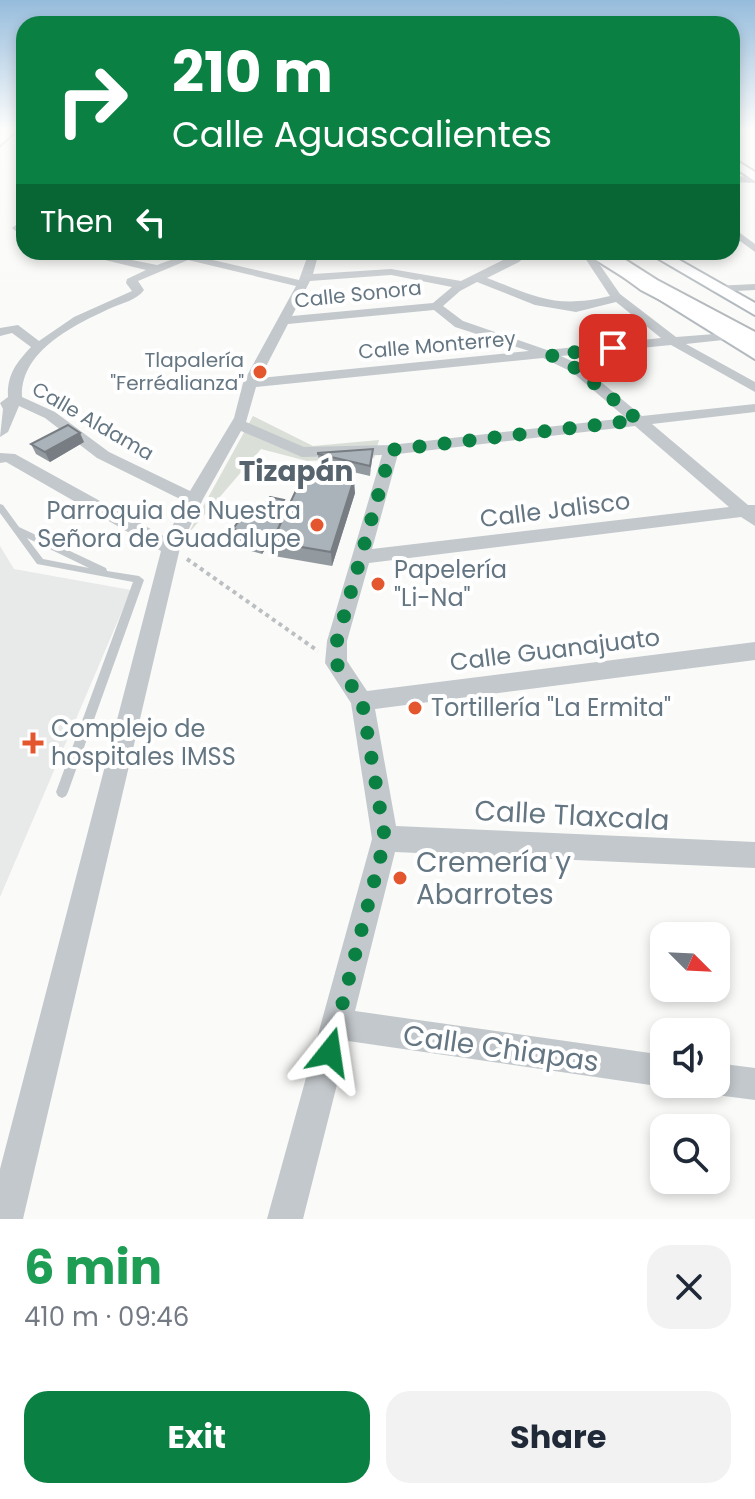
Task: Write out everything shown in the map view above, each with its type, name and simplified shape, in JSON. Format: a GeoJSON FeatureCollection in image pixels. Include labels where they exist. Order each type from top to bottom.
{"type":"FeatureCollection","features":[{"type":"Feature","properties":{"kind":"highway"},"geometry":{"type":"LineString","coordinates":[[611,260],[649,285],[755,340]]}},
{"type":"Feature","properties":{"kind":"highway"},"geometry":{"type":"LineString","coordinates":[[623,260],[755,340]]}},
{"type":"Feature","properties":{"kind":"highway"},"geometry":{"type":"LineString","coordinates":[[647,260],[675,278],[755,315]]}},
{"type":"Feature","properties":{"kind":"highway"},"geometry":{"type":"LineString","coordinates":[[658,260],[755,315]]}},
{"type":"Feature","properties":{"kind":"main road"},"geometry":{"type":"LineString","coordinates":[[601,260],[755,353]]}},
{"type":"Feature","properties":{"kind":"main road"},"geometry":{"type":"LineString","coordinates":[[667,260],[755,315]]}},
{"type":"Feature","properties":{"kind":"street"},"geometry":{"type":"LineString","coordinates":[[116,260],[154,268]]}},
{"type":"Feature","properties":{"kind":"street"},"geometry":{"type":"LineString","coordinates":[[0,432],[15,399],[11,387],[14,374],[39,347],[92,310],[136,293],[138,290],[132,283],[133,279],[154,268],[181,260]]}},
{"type":"Feature","properties":{"kind":"street"},"geometry":{"type":"LineString","coordinates":[[205,260],[305,281],[386,272],[462,285]]}},
{"type":"Feature","properties":{"kind":"street"},"geometry":{"type":"LineString","coordinates":[[5,1219],[171,548],[194,499],[238,424],[250,383],[305,281],[312,260]]}},
{"type":"Feature","properties":{"kind":"street"},"geometry":{"type":"LineString","coordinates":[[516,260],[448,292],[437,306],[444,315],[459,324],[551,355],[577,369],[752,514]]}},
{"type":"Feature","properties":{"kind":"street"},"geometry":{"type":"LineString","coordinates":[[591,260],[596,276],[618,298],[676,342],[755,388]]}},
{"type":"Feature","properties":{"kind":"street"},"geometry":{"type":"LineString","coordinates":[[479,279],[539,302],[576,308],[618,298]]}},
{"type":"Feature","properties":{"kind":"street"},"geometry":{"type":"LineString","coordinates":[[715,289],[755,287]]}},
{"type":"Feature","properties":{"kind":"street","name":"Calle Sonora"},"geometry":{"type":"LineString","coordinates":[[282,321],[437,306]]}},
{"type":"Feature","properties":{"kind":"street"},"geometry":{"type":"LineString","coordinates":[[0,332],[14,328],[39,347]]}},
{"type":"Feature","properties":{"kind":"street","name":"Calle Monterrey"},"geometry":{"type":"LineString","coordinates":[[250,383],[723,336]]}},
{"type":"Feature","properties":{"kind":"street"},"geometry":{"type":"LineString","coordinates":[[0,408],[15,399]]}},
{"type":"Feature","properties":{"kind":"street","name":"Calle Aldama"},"geometry":{"type":"LineString","coordinates":[[15,399],[50,415],[103,455],[194,499]]}},
{"type":"Feature","properties":{"kind":"street"},"geometry":{"type":"LineString","coordinates":[[238,424],[302,452],[391,450],[755,408]]}},
{"type":"Feature","properties":{"kind":"street"},"geometry":{"type":"LineString","coordinates":[[285,1219],[385,839],[362,701],[336,663],[337,641],[391,450]]}},
{"type":"Feature","properties":{"kind":"street"},"geometry":{"type":"LineString","coordinates":[[3,453],[171,548]]}},
{"type":"Feature","properties":{"kind":"street","name":"Calle Jalisco"},"geometry":{"type":"LineString","coordinates":[[360,557],[752,514]]}},
{"type":"Feature","properties":{"kind":"street","name":"Calle Guanajuato"},"geometry":{"type":"LineString","coordinates":[[362,701],[755,651]]}},
{"type":"Feature","properties":{"kind":"street","name":"Calle Tlaxcala"},"geometry":{"type":"LineString","coordinates":[[385,839],[755,855]]}},
{"type":"Feature","properties":{"kind":"street","name":"Calle Chiapas"},"geometry":{"type":"LineString","coordinates":[[338,1024],[650,1069]]}},
{"type":"Feature","properties":{"kind":"street"},"geometry":{"type":"LineString","coordinates":[[730,1081],[755,1084]]}},
{"type":"Feature","properties":{"kind":"lane"},"geometry":{"type":"LineString","coordinates":[[0,507],[40,562],[139,580],[62,792]]}},
{"type":"Feature","properties":{"kind":"lane"},"geometry":{"type":"LineString","coordinates":[[14,528],[115,576]]}},
{"type":"Feature","properties":{"kind":"path"},"geometry":{"type":"LineString","coordinates":[[171,548],[336,663]]}},
{"type":"Feature","properties":{"kind":"shaded area"},"geometry":{"type":"Polygon","coordinates":[[[253,416],[313,446],[379,440],[374,458],[307,461],[261,449],[188,534],[253,416]]]}},
{"type":"Feature","properties":{"kind":"shaded area","name":"Complejo de hospitales IMSS"},"geometry":{"type":"Polygon","coordinates":[[[0,546],[14,569],[131,590],[0,897],[0,546]]]}},
{"type":"Feature","properties":{"kind":"building"},"geometry":{"type":"Polygon","coordinates":[[[68,425],[80,433],[45,452],[31,444],[68,425]]]}},
{"type":"Feature","properties":{"kind":"building"},"geometry":{"type":"Polygon","coordinates":[[[373,449],[370,466],[318,454],[318,453],[373,449]]]}},
{"type":"Feature","properties":{"kind":"building","name":"Parroquia de Nuestra Señora de Guadalupe"},"geometry":{"type":"Polygon","coordinates":[[[305,471],[354,479],[331,552],[272,542],[305,471]]]}},
{"type":"Feature","properties":{"kind":"building"},"geometry":{"type":"Polygon","coordinates":[[[270,497],[284,500],[271,520],[281,522],[274,538],[266,536],[260,544],[238,539],[243,531],[233,529],[243,515],[255,518],[270,497]]]}},
{"type":"Feature","properties":{"kind":"place","name":"Tlapalería \"Ferréalianza\""},"geometry":{"type":"Point","coordinates":[260,372]}},
{"type":"Feature","properties":{"kind":"place","name":"Parroquia de Nuestra Señora de Guadalupe"},"geometry":{"type":"Point","coordinates":[317,525]}},
{"type":"Feature","properties":{"kind":"place","name":"Papelería \"Li-Na\""},"geometry":{"type":"Point","coordinates":[378,584]}},
{"type":"Feature","properties":{"kind":"place","name":"Tortillería \"La Ermita\""},"geometry":{"type":"Point","coordinates":[415,708]}},
{"type":"Feature","properties":{"kind":"place","name":"Complejo de hospitales IMSS"},"geometry":{"type":"Point","coordinates":[33,743]}},
{"type":"Feature","properties":{"kind":"place","name":"Cremería y Abarrotes"},"geometry":{"type":"Point","coordinates":[400,878]}},
{"type":"Feature","properties":{"kind":"district","name":"Tizapán"},"geometry":{"type":"Point","coordinates":[296,471]}},
{"type":"Feature","properties":{"kind":"route"},"geometry":{"type":"LineString","coordinates":[[330,1052],[385,839],[362,701],[336,663],[337,641],[391,450],[638,420],[577,369],[551,355],[613,348]]}}]}
